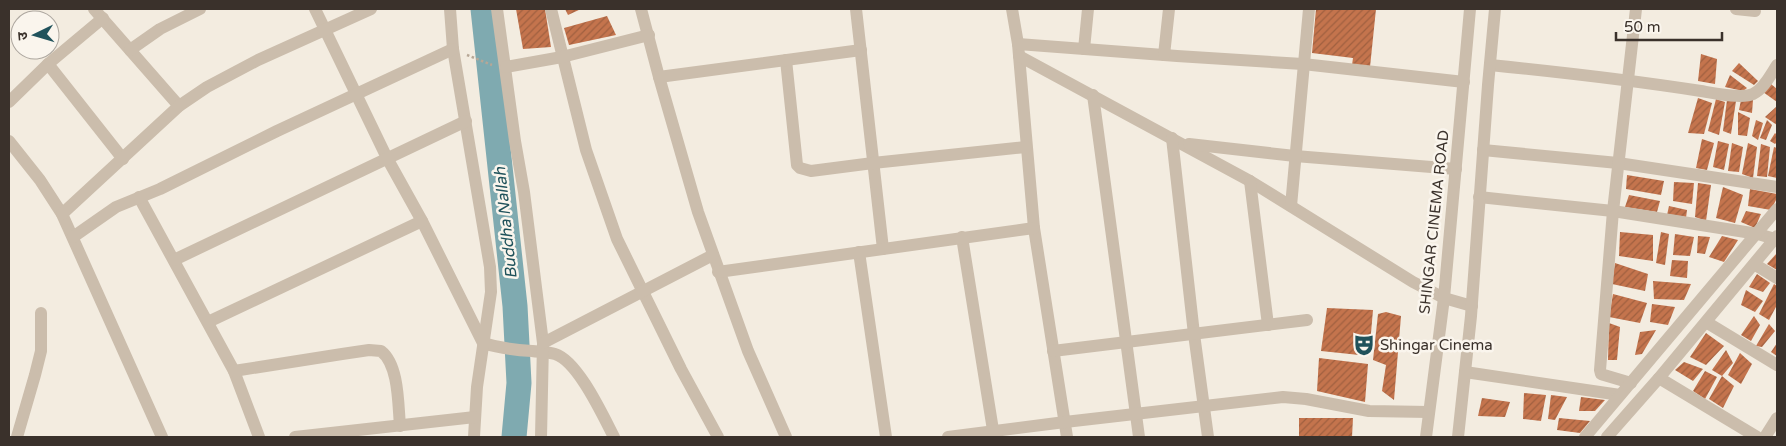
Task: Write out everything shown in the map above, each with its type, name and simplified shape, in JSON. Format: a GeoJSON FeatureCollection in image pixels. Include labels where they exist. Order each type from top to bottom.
{"type":"FeatureCollection","features":[{"type":"Feature","properties":{"kind":"street"},"geometry":{"type":"LineString","coordinates":[[130,50],[160,29],[200,9]]}},
{"type":"Feature","properties":{"kind":"street"},"geometry":{"type":"LineString","coordinates":[[315,9],[387,158],[422,221],[483,343],[500,348],[541,349],[556,354],[574,369],[614,437]]}},
{"type":"Feature","properties":{"kind":"street"},"geometry":{"type":"LineString","coordinates":[[62,214],[179,106],[230,74],[371,9]]}},
{"type":"Feature","properties":{"kind":"street"},"geometry":{"type":"LineString","coordinates":[[450,9],[453,49],[490,266],[491,292],[483,343],[474,437]]}},
{"type":"Feature","properties":{"kind":"street"},"geometry":{"type":"LineString","coordinates":[[497,9],[501,67],[524,192],[541,349],[541,437]]}},
{"type":"Feature","properties":{"kind":"street"},"geometry":{"type":"LineString","coordinates":[[551,9],[586,150],[599,192],[617,238],[642,291],[718,437]]}},
{"type":"Feature","properties":{"kind":"street"},"geometry":{"type":"LineString","coordinates":[[641,9],[698,212],[718,272],[748,350],[786,437]]}},
{"type":"Feature","properties":{"kind":"street"},"geometry":{"type":"LineString","coordinates":[[856,9],[883,249]]}},
{"type":"Feature","properties":{"kind":"street"},"geometry":{"type":"LineString","coordinates":[[1012,9],[1019,50],[1034,228],[1067,437]]}},
{"type":"Feature","properties":{"kind":"street"},"geometry":{"type":"LineString","coordinates":[[1084,49],[1088,9]]}},
{"type":"Feature","properties":{"kind":"street"},"geometry":{"type":"LineString","coordinates":[[1164,55],[1169,9]]}},
{"type":"Feature","properties":{"kind":"street"},"geometry":{"type":"LineString","coordinates":[[1291,206],[1309,9]]}},
{"type":"Feature","properties":{"kind":"street","name":"SHINGAR CINEMA ROAD"},"geometry":{"type":"LineString","coordinates":[[1426,437],[1444,298],[1470,9]]}},
{"type":"Feature","properties":{"kind":"street"},"geometry":{"type":"LineString","coordinates":[[1458,437],[1472,306],[1495,9]]}},
{"type":"Feature","properties":{"kind":"street"},"geometry":{"type":"LineString","coordinates":[[1631,383],[1609,378],[1601,374],[1600,370],[1613,211],[1636,9]]}},
{"type":"Feature","properties":{"kind":"street"},"geometry":{"type":"LineString","coordinates":[[1736,9],[1755,11]]}},
{"type":"Feature","properties":{"kind":"street"},"geometry":{"type":"LineString","coordinates":[[9,102],[99,13],[179,106]]}},
{"type":"Feature","properties":{"kind":"street"},"geometry":{"type":"LineString","coordinates":[[501,67],[562,57],[648,35]]}},
{"type":"Feature","properties":{"kind":"street"},"geometry":{"type":"LineString","coordinates":[[73,237],[116,207],[160,189],[277,131],[453,49]]}},
{"type":"Feature","properties":{"kind":"street"},"geometry":{"type":"LineString","coordinates":[[1019,50],[1084,49],[1303,64],[1464,82]]}},
{"type":"Feature","properties":{"kind":"street"},"geometry":{"type":"LineString","coordinates":[[659,77],[861,50]]}},
{"type":"Feature","properties":{"kind":"street"},"geometry":{"type":"LineString","coordinates":[[1019,50],[1093,95],[1250,181],[1413,282],[1444,298],[1472,306]]}},
{"type":"Feature","properties":{"kind":"street"},"geometry":{"type":"LineString","coordinates":[[786,60],[797,165],[800,168],[811,171],[873,162],[1026,148]]}},
{"type":"Feature","properties":{"kind":"street"},"geometry":{"type":"LineString","coordinates":[[48,64],[122,159]]}},
{"type":"Feature","properties":{"kind":"street"},"geometry":{"type":"LineString","coordinates":[[1490,65],[1627,79],[1720,94],[1749,95],[1754,94],[1761,87],[1777,65]]}},
{"type":"Feature","properties":{"kind":"street"},"geometry":{"type":"LineString","coordinates":[[1093,95],[1139,437]]}},
{"type":"Feature","properties":{"kind":"street"},"geometry":{"type":"LineString","coordinates":[[174,260],[466,121]]}},
{"type":"Feature","properties":{"kind":"street"},"geometry":{"type":"LineString","coordinates":[[9,141],[40,180],[62,214],[162,437]]}},
{"type":"Feature","properties":{"kind":"street"},"geometry":{"type":"LineString","coordinates":[[1176,141],[1295,156],[1456,169]]}},
{"type":"Feature","properties":{"kind":"street"},"geometry":{"type":"LineString","coordinates":[[1176,141],[1194,334],[1208,437]]}},
{"type":"Feature","properties":{"kind":"street"},"geometry":{"type":"LineString","coordinates":[[1483,150],[1618,163],[1777,187]]}},
{"type":"Feature","properties":{"kind":"street"},"geometry":{"type":"LineString","coordinates":[[1250,181],[1268,325]]}},
{"type":"Feature","properties":{"kind":"street"},"geometry":{"type":"LineString","coordinates":[[139,197],[234,371],[259,437]]}},
{"type":"Feature","properties":{"kind":"street"},"geometry":{"type":"LineString","coordinates":[[1480,197],[1613,211],[1769,236]]}},
{"type":"Feature","properties":{"kind":"street"},"geometry":{"type":"LineString","coordinates":[[1610,436],[1754,264],[1769,236],[1777,209]]}},
{"type":"Feature","properties":{"kind":"street"},"geometry":{"type":"LineString","coordinates":[[208,322],[422,221]]}},
{"type":"Feature","properties":{"kind":"street"},"geometry":{"type":"LineString","coordinates":[[718,272],[1034,228]]}},
{"type":"Feature","properties":{"kind":"street"},"geometry":{"type":"LineString","coordinates":[[1586,437],[1620,395],[1769,236]]}},
{"type":"Feature","properties":{"kind":"street"},"geometry":{"type":"LineString","coordinates":[[962,237],[993,430]]}},
{"type":"Feature","properties":{"kind":"street"},"geometry":{"type":"LineString","coordinates":[[859,252],[886,437]]}},
{"type":"Feature","properties":{"kind":"street"},"geometry":{"type":"LineString","coordinates":[[541,349],[642,291],[713,255]]}},
{"type":"Feature","properties":{"kind":"street"},"geometry":{"type":"LineString","coordinates":[[1754,264],[1777,278]]}},
{"type":"Feature","properties":{"kind":"street"},"geometry":{"type":"LineString","coordinates":[[17,437],[41,351],[41,313]]}},
{"type":"Feature","properties":{"kind":"street"},"geometry":{"type":"LineString","coordinates":[[1053,351],[1307,320]]}},
{"type":"Feature","properties":{"kind":"street"},"geometry":{"type":"LineString","coordinates":[[1706,322],[1777,365]]}},
{"type":"Feature","properties":{"kind":"street"},"geometry":{"type":"LineString","coordinates":[[234,371],[369,350],[381,351],[390,362],[396,381],[400,426]]}},
{"type":"Feature","properties":{"kind":"street"},"geometry":{"type":"LineString","coordinates":[[1465,372],[1620,395]]}},
{"type":"Feature","properties":{"kind":"street"},"geometry":{"type":"LineString","coordinates":[[1659,378],[1757,437]]}},
{"type":"Feature","properties":{"kind":"street"},"geometry":{"type":"LineString","coordinates":[[948,437],[993,430],[1283,397],[1306,399],[1369,411],[1429,412]]}},
{"type":"Feature","properties":{"kind":"street"},"geometry":{"type":"LineString","coordinates":[[294,437],[369,433],[400,426],[475,417]]}},
{"type":"Feature","properties":{"kind":"street"},"geometry":{"type":"LineString","coordinates":[[1765,437],[1777,418]]}},
{"type":"Feature","properties":{"kind":"path"},"geometry":{"type":"LineString","coordinates":[[469,56],[501,67]]}},
{"type":"Feature","properties":{"kind":"building"},"geometry":{"type":"Polygon","coordinates":[[[516,9],[545,9],[551,47],[523,49],[516,9]]]}},
{"type":"Feature","properties":{"kind":"building"},"geometry":{"type":"Polygon","coordinates":[[[565,9],[581,9],[568,15],[565,9]]]}},
{"type":"Feature","properties":{"kind":"building"},"geometry":{"type":"Polygon","coordinates":[[[1316,9],[1376,9],[1370,67],[1352,65],[1353,58],[1312,53],[1316,9]]]}},
{"type":"Feature","properties":{"kind":"building"},"geometry":{"type":"Polygon","coordinates":[[[607,16],[616,35],[569,45],[564,28],[607,16]]]}},
{"type":"Feature","properties":{"kind":"building"},"geometry":{"type":"Polygon","coordinates":[[[1701,54],[1717,59],[1715,84],[1698,81],[1701,54]]]}},
{"type":"Feature","properties":{"kind":"building"},"geometry":{"type":"Polygon","coordinates":[[[1739,63],[1758,81],[1754,85],[1732,71],[1739,63]]]}},
{"type":"Feature","properties":{"kind":"building"},"geometry":{"type":"Polygon","coordinates":[[[1730,75],[1747,88],[1743,91],[1725,87],[1730,75]]]}},
{"type":"Feature","properties":{"kind":"building"},"geometry":{"type":"Polygon","coordinates":[[[1771,84],[1777,89],[1777,102],[1763,92],[1771,84]]]}},
{"type":"Feature","properties":{"kind":"building"},"geometry":{"type":"Polygon","coordinates":[[[1698,98],[1712,103],[1704,134],[1688,133],[1698,98]]]}},
{"type":"Feature","properties":{"kind":"building"},"geometry":{"type":"Polygon","coordinates":[[[1716,99],[1725,102],[1719,135],[1708,131],[1716,99]]]}},
{"type":"Feature","properties":{"kind":"building"},"geometry":{"type":"Polygon","coordinates":[[[1727,100],[1736,101],[1731,134],[1723,131],[1727,100]]]}},
{"type":"Feature","properties":{"kind":"building"},"geometry":{"type":"Polygon","coordinates":[[[1741,100],[1753,100],[1752,113],[1739,110],[1741,100]]]}},
{"type":"Feature","properties":{"kind":"building"},"geometry":{"type":"Polygon","coordinates":[[[1777,106],[1777,125],[1765,117],[1777,106]]]}},
{"type":"Feature","properties":{"kind":"building"},"geometry":{"type":"Polygon","coordinates":[[[1738,112],[1750,118],[1747,136],[1738,135],[1738,112]]]}},
{"type":"Feature","properties":{"kind":"building"},"geometry":{"type":"Polygon","coordinates":[[[1756,120],[1763,123],[1758,140],[1752,136],[1756,120]]]}},
{"type":"Feature","properties":{"kind":"building"},"geometry":{"type":"Polygon","coordinates":[[[1767,120],[1772,125],[1766,140],[1760,138],[1767,120]]]}},
{"type":"Feature","properties":{"kind":"building"},"geometry":{"type":"Polygon","coordinates":[[[1775,133],[1777,135],[1777,142],[1775,144],[1770,141],[1775,133]]]}},
{"type":"Feature","properties":{"kind":"building"},"geometry":{"type":"Polygon","coordinates":[[[1702,139],[1714,143],[1707,170],[1696,168],[1702,139]]]}},
{"type":"Feature","properties":{"kind":"building"},"geometry":{"type":"Polygon","coordinates":[[[1718,141],[1729,144],[1724,170],[1713,167],[1718,141]]]}},
{"type":"Feature","properties":{"kind":"building"},"geometry":{"type":"Polygon","coordinates":[[[1732,143],[1743,147],[1739,172],[1728,171],[1732,143]]]}},
{"type":"Feature","properties":{"kind":"building"},"geometry":{"type":"Polygon","coordinates":[[[1748,143],[1757,147],[1753,178],[1742,174],[1748,143]]]}},
{"type":"Feature","properties":{"kind":"building"},"geometry":{"type":"Polygon","coordinates":[[[1761,144],[1770,147],[1767,177],[1757,176],[1761,144]]]}},
{"type":"Feature","properties":{"kind":"building"},"geometry":{"type":"Polygon","coordinates":[[[1774,147],[1777,148],[1777,178],[1768,176],[1774,147]]]}},
{"type":"Feature","properties":{"kind":"building"},"geometry":{"type":"Polygon","coordinates":[[[1627,175],[1664,181],[1661,195],[1626,189],[1627,175]]]}},
{"type":"Feature","properties":{"kind":"building"},"geometry":{"type":"Polygon","coordinates":[[[1674,182],[1694,183],[1692,204],[1673,201],[1674,182]]]}},
{"type":"Feature","properties":{"kind":"building"},"geometry":{"type":"Polygon","coordinates":[[[1698,183],[1711,185],[1706,221],[1695,217],[1698,183]]]}},
{"type":"Feature","properties":{"kind":"building"},"geometry":{"type":"Polygon","coordinates":[[[1723,187],[1743,195],[1735,223],[1716,218],[1723,187]]]}},
{"type":"Feature","properties":{"kind":"building"},"geometry":{"type":"Polygon","coordinates":[[[1750,189],[1777,194],[1771,210],[1748,206],[1750,189]]]}},
{"type":"Feature","properties":{"kind":"building"},"geometry":{"type":"Polygon","coordinates":[[[1629,195],[1660,201],[1657,212],[1625,207],[1629,195]]]}},
{"type":"Feature","properties":{"kind":"building"},"geometry":{"type":"Polygon","coordinates":[[[1669,206],[1687,210],[1686,218],[1667,215],[1669,206]]]}},
{"type":"Feature","properties":{"kind":"building"},"geometry":{"type":"Polygon","coordinates":[[[1746,211],[1761,214],[1755,228],[1741,222],[1746,211]]]}},
{"type":"Feature","properties":{"kind":"building"},"geometry":{"type":"Polygon","coordinates":[[[1620,232],[1653,235],[1653,261],[1619,256],[1620,232]]]}},
{"type":"Feature","properties":{"kind":"building"},"geometry":{"type":"Polygon","coordinates":[[[1661,232],[1669,234],[1665,265],[1656,263],[1661,232]]]}},
{"type":"Feature","properties":{"kind":"building"},"geometry":{"type":"Polygon","coordinates":[[[1675,234],[1694,237],[1690,256],[1673,255],[1675,234]]]}},
{"type":"Feature","properties":{"kind":"building"},"geometry":{"type":"Polygon","coordinates":[[[1698,236],[1710,237],[1705,254],[1697,253],[1698,236]]]}},
{"type":"Feature","properties":{"kind":"building"},"geometry":{"type":"Polygon","coordinates":[[[1722,236],[1738,240],[1724,262],[1709,257],[1722,236]]]}},
{"type":"Feature","properties":{"kind":"building"},"geometry":{"type":"Polygon","coordinates":[[[1777,253],[1777,270],[1767,264],[1777,253]]]}},
{"type":"Feature","properties":{"kind":"building"},"geometry":{"type":"Polygon","coordinates":[[[1672,260],[1688,261],[1687,278],[1670,276],[1672,260]]]}},
{"type":"Feature","properties":{"kind":"building"},"geometry":{"type":"Polygon","coordinates":[[[1615,263],[1648,274],[1645,291],[1612,284],[1615,263]]]}},
{"type":"Feature","properties":{"kind":"building"},"geometry":{"type":"Polygon","coordinates":[[[1757,274],[1770,283],[1763,292],[1749,287],[1757,274]]]}},
{"type":"Feature","properties":{"kind":"building"},"geometry":{"type":"Polygon","coordinates":[[[1653,281],[1691,284],[1684,300],[1654,299],[1653,281]]]}},
{"type":"Feature","properties":{"kind":"building"},"geometry":{"type":"Polygon","coordinates":[[[1774,284],[1777,286],[1777,305],[1769,320],[1759,314],[1774,284]]]}},
{"type":"Feature","properties":{"kind":"building"},"geometry":{"type":"Polygon","coordinates":[[[1746,290],[1763,301],[1755,312],[1741,305],[1746,290]]]}},
{"type":"Feature","properties":{"kind":"building"},"geometry":{"type":"Polygon","coordinates":[[[1613,294],[1647,303],[1640,323],[1609,317],[1613,294]]]}},
{"type":"Feature","properties":{"kind":"building"},"geometry":{"type":"Polygon","coordinates":[[[1652,304],[1675,307],[1668,325],[1650,322],[1652,304]]]}},
{"type":"Feature","properties":{"kind":"building"},"geometry":{"type":"Polygon","coordinates":[[[1327,308],[1373,310],[1369,356],[1321,351],[1327,308]]]}},
{"type":"Feature","properties":{"kind":"building"},"geometry":{"type":"Polygon","coordinates":[[[1386,312],[1401,316],[1394,400],[1382,391],[1386,365],[1373,360],[1378,314],[1386,312]]]}},
{"type":"Feature","properties":{"kind":"building"},"geometry":{"type":"Polygon","coordinates":[[[1754,316],[1760,325],[1751,341],[1741,335],[1754,316]]]}},
{"type":"Feature","properties":{"kind":"building"},"geometry":{"type":"Polygon","coordinates":[[[1609,323],[1620,327],[1617,360],[1608,360],[1609,323]]]}},
{"type":"Feature","properties":{"kind":"building"},"geometry":{"type":"Polygon","coordinates":[[[1769,324],[1775,331],[1762,347],[1756,346],[1769,324]]]}},
{"type":"Feature","properties":{"kind":"building"},"geometry":{"type":"Polygon","coordinates":[[[1656,330],[1642,354],[1635,355],[1640,332],[1656,330]]]}},
{"type":"Feature","properties":{"kind":"building"},"geometry":{"type":"Polygon","coordinates":[[[1706,333],[1724,346],[1706,365],[1690,357],[1706,333]]]}},
{"type":"Feature","properties":{"kind":"building"},"geometry":{"type":"Polygon","coordinates":[[[1777,343],[1777,356],[1771,352],[1777,343]]]}},
{"type":"Feature","properties":{"kind":"building"},"geometry":{"type":"Polygon","coordinates":[[[1726,350],[1733,363],[1722,376],[1712,370],[1726,350]]]}},
{"type":"Feature","properties":{"kind":"building"},"geometry":{"type":"Polygon","coordinates":[[[1740,353],[1752,364],[1741,384],[1728,375],[1740,353]]]}},
{"type":"Feature","properties":{"kind":"building"},"geometry":{"type":"Polygon","coordinates":[[[1319,358],[1368,364],[1365,402],[1317,391],[1319,358]]]}},
{"type":"Feature","properties":{"kind":"building"},"geometry":{"type":"Polygon","coordinates":[[[1684,362],[1703,369],[1693,381],[1675,370],[1684,362]]]}},
{"type":"Feature","properties":{"kind":"building"},"geometry":{"type":"Polygon","coordinates":[[[1705,371],[1717,377],[1705,399],[1693,391],[1705,371]]]}},
{"type":"Feature","properties":{"kind":"building"},"geometry":{"type":"Polygon","coordinates":[[[1722,376],[1734,386],[1723,408],[1709,399],[1722,376]]]}},
{"type":"Feature","properties":{"kind":"building"},"geometry":{"type":"Polygon","coordinates":[[[1524,393],[1546,395],[1541,421],[1523,419],[1524,393]]]}},
{"type":"Feature","properties":{"kind":"building"},"geometry":{"type":"Polygon","coordinates":[[[1551,395],[1567,397],[1555,420],[1548,419],[1551,395]]]}},
{"type":"Feature","properties":{"kind":"building"},"geometry":{"type":"Polygon","coordinates":[[[1581,397],[1605,400],[1595,411],[1579,411],[1581,397]]]}},
{"type":"Feature","properties":{"kind":"building"},"geometry":{"type":"Polygon","coordinates":[[[1482,398],[1510,402],[1505,417],[1478,416],[1482,398]]]}},
{"type":"Feature","properties":{"kind":"building"},"geometry":{"type":"Polygon","coordinates":[[[1299,418],[1353,418],[1352,437],[1299,437],[1299,418]]]}},
{"type":"Feature","properties":{"kind":"building"},"geometry":{"type":"Polygon","coordinates":[[[1559,418],[1590,421],[1580,433],[1557,430],[1559,418]]]}},
{"type":"Feature","properties":{"kind":"waterway","name":"Buddha Nallah"},"geometry":{"type":"LineString","coordinates":[[483,9],[515,306],[519,383],[514,437]]}},
{"type":"Feature","properties":{"kind":"place","name":"Shingar Cinema"},"geometry":{"type":"Point","coordinates":[1364,345]}}]}
